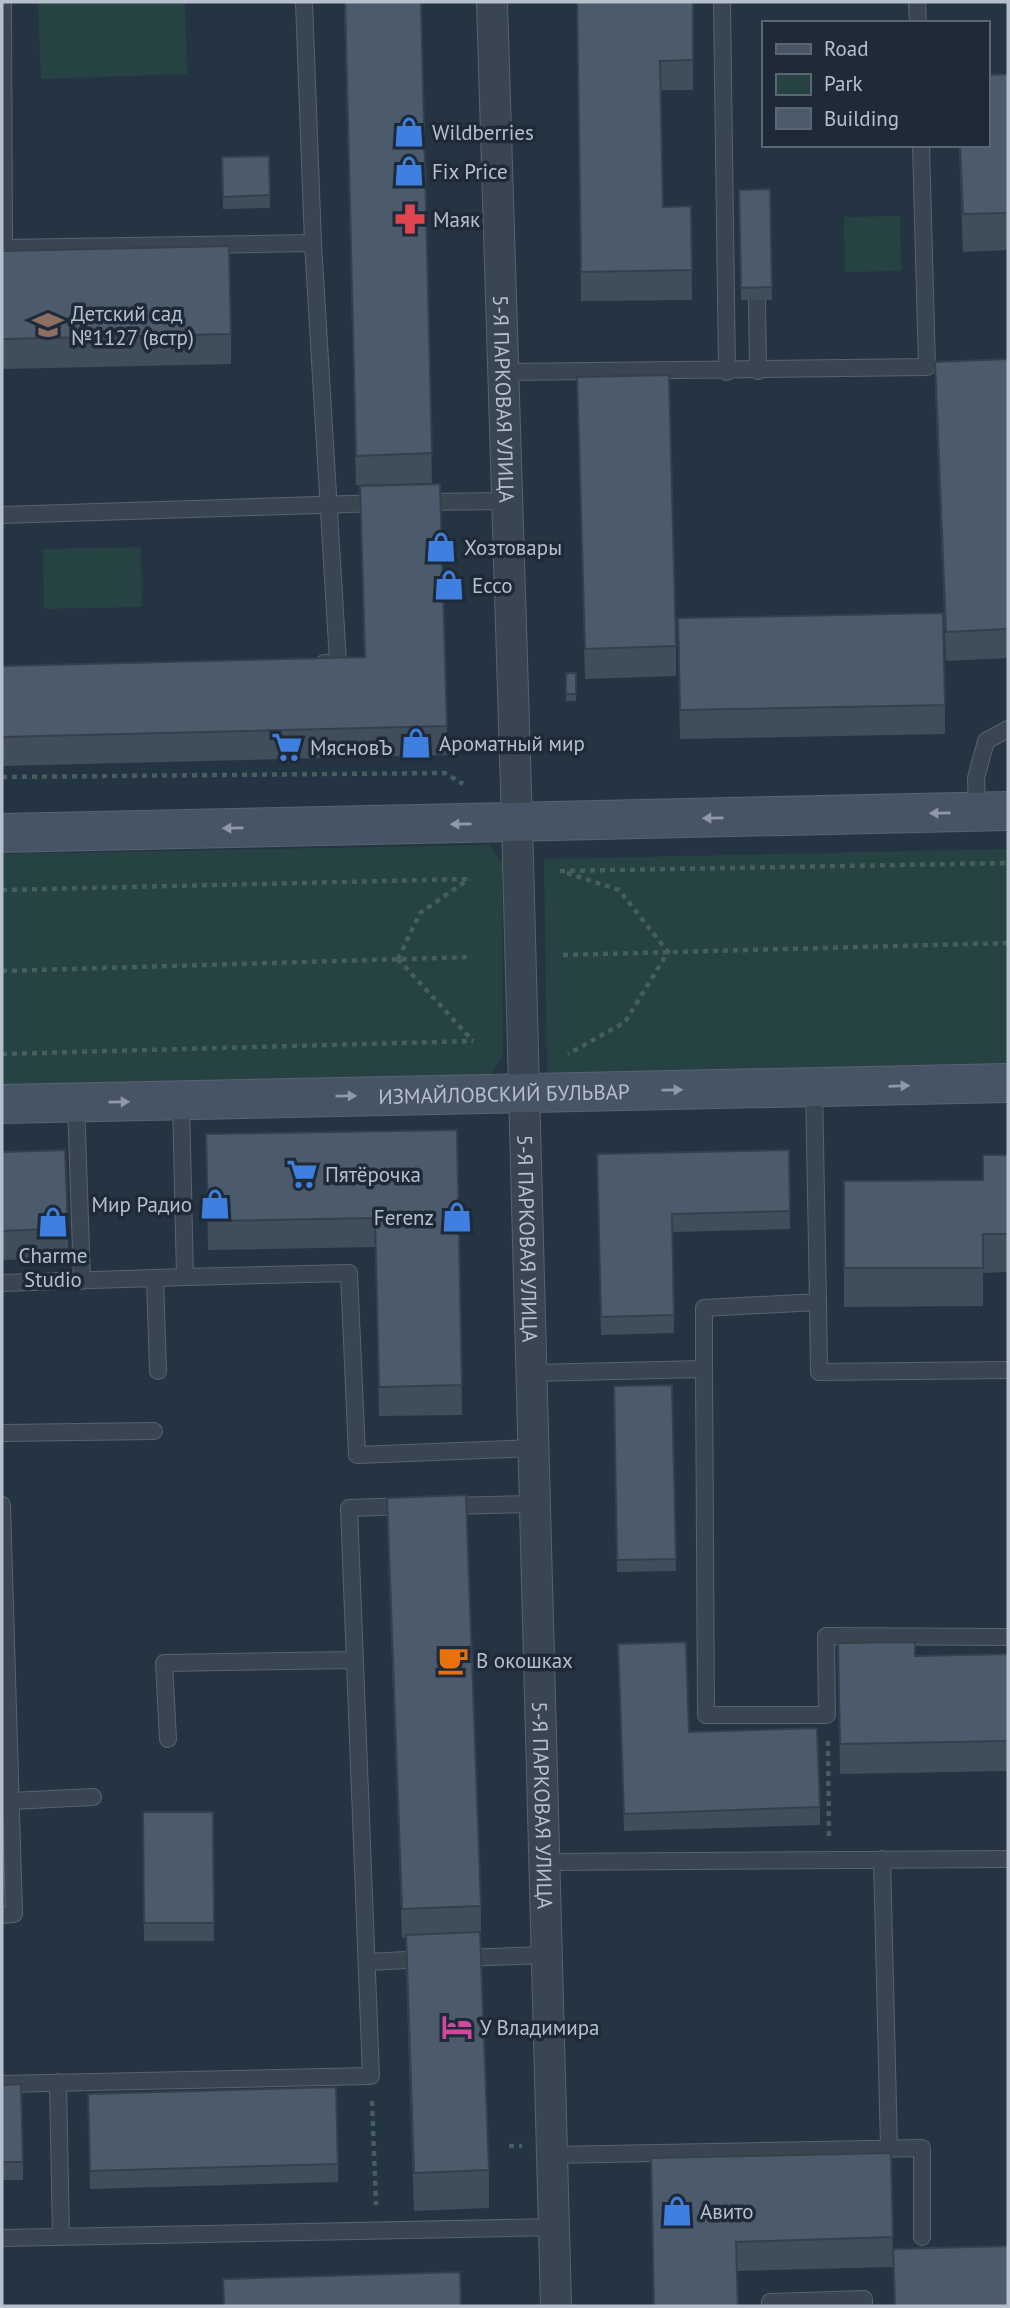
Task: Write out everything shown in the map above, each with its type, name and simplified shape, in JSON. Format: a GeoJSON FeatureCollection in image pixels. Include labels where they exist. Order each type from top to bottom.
{"type":"FeatureCollection","features":[{"type":"Feature","properties":{"kind":"street","name":"5-Я ПАРКОВАЯ УЛИЦА"},"geometry":{"type":"LineString","coordinates":[[492,2],[517,823],[556,2306]]}},
{"type":"Feature","properties":{"kind":"street"},"geometry":{"type":"LineString","coordinates":[[2,833],[993,811]]}},
{"type":"Feature","properties":{"kind":"street","name":"ИЗМАЙЛОВСКИЙ БУЛЬВАР"},"geometry":{"type":"LineString","coordinates":[[2,1104],[1008,1083]]}},
{"type":"Feature","properties":{"kind":"lane"},"geometry":{"type":"LineString","coordinates":[[3,2],[3,248],[313,243]]}},
{"type":"Feature","properties":{"kind":"lane"},"geometry":{"type":"LineString","coordinates":[[304,2],[313,243],[338,662],[312,663]]}},
{"type":"Feature","properties":{"kind":"lane"},"geometry":{"type":"LineString","coordinates":[[722,2],[726,372]]}},
{"type":"Feature","properties":{"kind":"lane"},"geometry":{"type":"LineString","coordinates":[[918,2],[918,21]]}},
{"type":"Feature","properties":{"kind":"lane"},"geometry":{"type":"LineString","coordinates":[[504,372],[726,372],[933,367],[921,147]]}},
{"type":"Feature","properties":{"kind":"lane"},"geometry":{"type":"LineString","coordinates":[[757,300],[758,371]]}},
{"type":"Feature","properties":{"kind":"lane"},"geometry":{"type":"LineString","coordinates":[[2,515],[507,501]]}},
{"type":"Feature","properties":{"kind":"lane"},"geometry":{"type":"LineString","coordinates":[[993,811],[976,778],[986,741],[1008,729]]}},
{"type":"Feature","properties":{"kind":"lane"},"geometry":{"type":"LineString","coordinates":[[814,1088],[818,1372],[1008,1370]]}},
{"type":"Feature","properties":{"kind":"lane"},"geometry":{"type":"LineString","coordinates":[[181,1101],[185,1277]]}},
{"type":"Feature","properties":{"kind":"lane"},"geometry":{"type":"LineString","coordinates":[[76,1102],[82,1281]]}},
{"type":"Feature","properties":{"kind":"lane"},"geometry":{"type":"LineString","coordinates":[[2,1283],[349,1273],[357,1455],[534,1448]]}},
{"type":"Feature","properties":{"kind":"lane"},"geometry":{"type":"LineString","coordinates":[[155,1279],[158,1371]]}},
{"type":"Feature","properties":{"kind":"lane"},"geometry":{"type":"LineString","coordinates":[[818,1302],[704,1308],[706,1715],[827,1715],[826,1636],[1008,1637]]}},
{"type":"Feature","properties":{"kind":"lane"},"geometry":{"type":"LineString","coordinates":[[532,1373],[704,1369]]}},
{"type":"Feature","properties":{"kind":"lane"},"geometry":{"type":"LineString","coordinates":[[2,1433],[154,1431]]}},
{"type":"Feature","properties":{"kind":"lane"},"geometry":{"type":"LineString","coordinates":[[2,2084],[371,2076],[349,1508],[535,1504]]}},
{"type":"Feature","properties":{"kind":"lane"},"geometry":{"type":"LineString","coordinates":[[2,1505],[14,1914],[2,1915]]}},
{"type":"Feature","properties":{"kind":"lane"},"geometry":{"type":"LineString","coordinates":[[168,1740],[164,1663],[354,1660]]}},
{"type":"Feature","properties":{"kind":"lane"},"geometry":{"type":"LineString","coordinates":[[11,1801],[93,1797]]}},
{"type":"Feature","properties":{"kind":"lane"},"geometry":{"type":"LineString","coordinates":[[882,1859],[889,2148]]}},
{"type":"Feature","properties":{"kind":"lane"},"geometry":{"type":"LineString","coordinates":[[544,1862],[1008,1859]]}},
{"type":"Feature","properties":{"kind":"lane"},"geometry":{"type":"LineString","coordinates":[[367,1962],[547,1955]]}},
{"type":"Feature","properties":{"kind":"lane"},"geometry":{"type":"LineString","coordinates":[[58,2082],[61,2236]]}},
{"type":"Feature","properties":{"kind":"lane"},"geometry":{"type":"LineString","coordinates":[[552,2155],[922,2148],[922,2236]]}},
{"type":"Feature","properties":{"kind":"lane"},"geometry":{"type":"LineString","coordinates":[[2,2238],[554,2227]]}},
{"type":"Feature","properties":{"kind":"lane"},"geometry":{"type":"LineString","coordinates":[[770,2306],[770,2302],[864,2299],[864,2306]]}},
{"type":"Feature","properties":{"kind":"path"},"geometry":{"type":"LineString","coordinates":[[2,777],[444,773],[467,787]]}},
{"type":"Feature","properties":{"kind":"path"},"geometry":{"type":"LineString","coordinates":[[668,952],[620,890],[561,871],[1008,863]]}},
{"type":"Feature","properties":{"kind":"path"},"geometry":{"type":"LineString","coordinates":[[2,890],[470,878],[420,914],[398,959]]}},
{"type":"Feature","properties":{"kind":"path"},"geometry":{"type":"LineString","coordinates":[[563,955],[1008,943]]}},
{"type":"Feature","properties":{"kind":"path"},"geometry":{"type":"LineString","coordinates":[[564,1056],[625,1022],[668,952]]}},
{"type":"Feature","properties":{"kind":"path"},"geometry":{"type":"LineString","coordinates":[[2,971],[472,957]]}},
{"type":"Feature","properties":{"kind":"path"},"geometry":{"type":"LineString","coordinates":[[2,1054],[473,1041],[398,959]]}},
{"type":"Feature","properties":{"kind":"path"},"geometry":{"type":"LineString","coordinates":[[827,1715],[830,1859]]}},
{"type":"Feature","properties":{"kind":"path"},"geometry":{"type":"LineString","coordinates":[[371,2076],[377,2230]]}},
{"type":"Feature","properties":{"kind":"green space"},"geometry":{"type":"Polygon","coordinates":[[[185,2],[187,74],[41,79],[38,3],[185,2]]]}},
{"type":"Feature","properties":{"kind":"green space"},"geometry":{"type":"Polygon","coordinates":[[[900,216],[901,271],[845,272],[844,217],[900,216]]]}},
{"type":"Feature","properties":{"kind":"green space"},"geometry":{"type":"Polygon","coordinates":[[[141,547],[142,607],[44,609],[43,549],[141,547]]]}},
{"type":"Feature","properties":{"kind":"green space"},"geometry":{"type":"Polygon","coordinates":[[[489,845],[502,862],[503,1055],[491,1074],[2,1085],[2,854],[489,845]]]}},
{"type":"Feature","properties":{"kind":"green space"},"geometry":{"type":"Polygon","coordinates":[[[1008,849],[1008,1067],[547,1080],[544,859],[1008,849]]]}},
{"type":"Feature","properties":{"kind":"building"},"geometry":{"type":"Polygon","coordinates":[[[345,2],[421,2],[432,453],[356,456],[345,2]]]}},
{"type":"Feature","properties":{"kind":"building"},"geometry":{"type":"Polygon","coordinates":[[[577,2],[693,2],[693,60],[660,61],[663,207],[691,206],[692,270],[581,272],[577,2]]]}},
{"type":"Feature","properties":{"kind":"building"},"geometry":{"type":"Polygon","coordinates":[[[1008,74],[1008,213],[963,214],[960,147],[989,147],[989,75],[1008,74]]]}},
{"type":"Feature","properties":{"kind":"building"},"geometry":{"type":"Polygon","coordinates":[[[269,156],[270,195],[223,197],[222,157],[269,156]]]}},
{"type":"Feature","properties":{"kind":"building"},"geometry":{"type":"Polygon","coordinates":[[[770,189],[772,287],[741,288],[739,190],[770,189]]]}},
{"type":"Feature","properties":{"kind":"building"},"geometry":{"type":"Polygon","coordinates":[[[229,246],[231,334],[2,339],[2,251],[229,246]]]}},
{"type":"Feature","properties":{"kind":"building"},"geometry":{"type":"Polygon","coordinates":[[[1008,359],[1008,629],[946,632],[935,362],[1008,359]]]}},
{"type":"Feature","properties":{"kind":"building"},"geometry":{"type":"Polygon","coordinates":[[[669,375],[676,646],[585,649],[577,377],[669,375]]]}},
{"type":"Feature","properties":{"kind":"building"},"geometry":{"type":"Polygon","coordinates":[[[440,484],[447,726],[2,737],[2,666],[365,657],[360,486],[440,484]]]}},
{"type":"Feature","properties":{"kind":"building"},"geometry":{"type":"Polygon","coordinates":[[[943,613],[945,705],[680,710],[678,618],[943,613]]]}},
{"type":"Feature","properties":{"kind":"building"},"geometry":{"type":"Polygon","coordinates":[[[566,673],[576,673],[576,694],[566,694],[566,673]]]}},
{"type":"Feature","properties":{"kind":"building"},"geometry":{"type":"Polygon","coordinates":[[[457,1130],[462,1385],[379,1387],[375,1218],[208,1221],[206,1134],[457,1130]]]}},
{"type":"Feature","properties":{"kind":"building"},"geometry":{"type":"Polygon","coordinates":[[[65,1150],[68,1228],[2,1231],[2,1152],[65,1150]]]}},
{"type":"Feature","properties":{"kind":"building"},"geometry":{"type":"Polygon","coordinates":[[[789,1150],[790,1211],[672,1214],[674,1315],[601,1317],[597,1154],[789,1150]]]}},
{"type":"Feature","properties":{"kind":"building"},"geometry":{"type":"Polygon","coordinates":[[[983,1155],[1008,1155],[1008,1234],[983,1234],[983,1268],[844,1268],[844,1181],[983,1180],[983,1155]]]}},
{"type":"Feature","properties":{"kind":"building"},"geometry":{"type":"Polygon","coordinates":[[[672,1385],[676,1559],[617,1560],[614,1386],[672,1385]]]}},
{"type":"Feature","properties":{"kind":"building"},"geometry":{"type":"Polygon","coordinates":[[[466,1495],[481,1906],[402,1909],[387,1498],[466,1495]]]}},
{"type":"Feature","properties":{"kind":"building"},"geometry":{"type":"Polygon","coordinates":[[[686,1642],[689,1732],[817,1728],[820,1807],[624,1814],[618,1644],[686,1642]]]}},
{"type":"Feature","properties":{"kind":"building"},"geometry":{"type":"Polygon","coordinates":[[[915,1642],[915,1656],[1008,1654],[1008,1741],[840,1744],[838,1643],[915,1642]]]}},
{"type":"Feature","properties":{"kind":"building"},"geometry":{"type":"Polygon","coordinates":[[[143,1812],[213,1812],[214,1923],[144,1923],[143,1812]]]}},
{"type":"Feature","properties":{"kind":"building"},"geometry":{"type":"Polygon","coordinates":[[[480,1932],[489,2170],[414,2173],[406,1935],[480,1932]]]}},
{"type":"Feature","properties":{"kind":"building"},"geometry":{"type":"Polygon","coordinates":[[[21,2084],[23,2162],[2,2162],[2,2085],[21,2084]]]}},
{"type":"Feature","properties":{"kind":"building"},"geometry":{"type":"Polygon","coordinates":[[[336,2087],[338,2164],[90,2171],[88,2094],[336,2087]]]}},
{"type":"Feature","properties":{"kind":"building"},"geometry":{"type":"Polygon","coordinates":[[[891,2153],[893,2237],[736,2242],[738,2306],[654,2306],[651,2158],[891,2153]]]}},
{"type":"Feature","properties":{"kind":"building"},"geometry":{"type":"Polygon","coordinates":[[[1008,2246],[1008,2306],[895,2306],[893,2249],[1008,2246]]]}},
{"type":"Feature","properties":{"kind":"building"},"geometry":{"type":"Polygon","coordinates":[[[460,2272],[461,2306],[224,2306],[223,2279],[460,2272]]]}},
{"type":"Feature","properties":{"kind":"place","name":"Wildberries"},"geometry":{"type":"Point","coordinates":[409,132]}},
{"type":"Feature","properties":{"kind":"place","name":"Fix Price"},"geometry":{"type":"Point","coordinates":[409,171]}},
{"type":"Feature","properties":{"kind":"place","name":"Маяк"},"geometry":{"type":"Point","coordinates":[410,219]}},
{"type":"Feature","properties":{"kind":"place","name":"Детский сад №1127 (встр)"},"geometry":{"type":"Point","coordinates":[48,325]}},
{"type":"Feature","properties":{"kind":"place","name":"Хозтовары"},"geometry":{"type":"Point","coordinates":[441,547]}},
{"type":"Feature","properties":{"kind":"place","name":"Ecco"},"geometry":{"type":"Point","coordinates":[449,585]}},
{"type":"Feature","properties":{"kind":"place","name":"Ароматный мир"},"geometry":{"type":"Point","coordinates":[416,743]}},
{"type":"Feature","properties":{"kind":"place","name":"МясновЪ"},"geometry":{"type":"Point","coordinates":[287,747]}},
{"type":"Feature","properties":{"kind":"place","name":"Пятёрочка"},"geometry":{"type":"Point","coordinates":[302,1174]}},
{"type":"Feature","properties":{"kind":"place","name":"Мир Радио"},"geometry":{"type":"Point","coordinates":[215,1204]}},
{"type":"Feature","properties":{"kind":"place","name":"Ferenz"},"geometry":{"type":"Point","coordinates":[457,1217]}},
{"type":"Feature","properties":{"kind":"place","name":"Charme Studio"},"geometry":{"type":"Point","coordinates":[53,1222]}},
{"type":"Feature","properties":{"kind":"place","name":"В окошках"},"geometry":{"type":"Point","coordinates":[453,1660]}},
{"type":"Feature","properties":{"kind":"place","name":"У Владимира"},"geometry":{"type":"Point","coordinates":[457,2027]}},
{"type":"Feature","properties":{"kind":"place","name":"Авито"},"geometry":{"type":"Point","coordinates":[677,2211]}}]}
